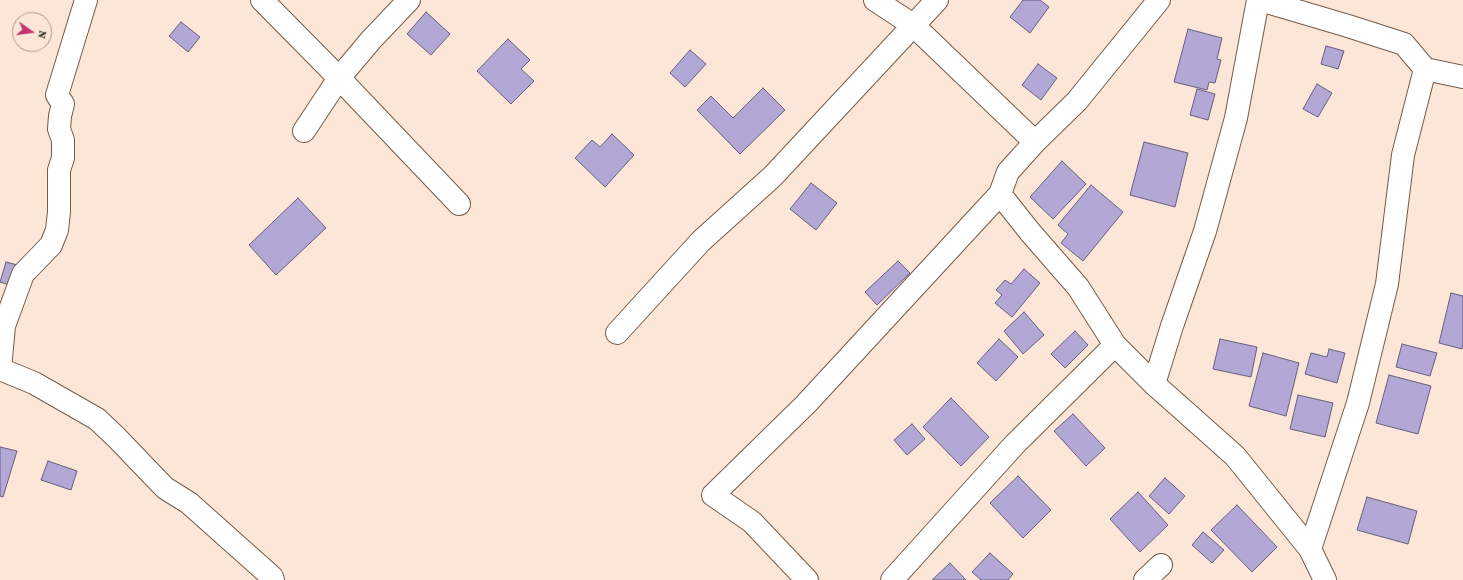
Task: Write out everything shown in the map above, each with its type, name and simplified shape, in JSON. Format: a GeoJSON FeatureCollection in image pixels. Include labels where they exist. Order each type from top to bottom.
{"type":"FeatureCollection","features":[{"type":"Feature","properties":{"kind":"street"},"geometry":{"type":"LineString","coordinates":[[86,0],[57,95],[63,104],[59,129],[63,140],[63,158],[59,170],[59,212],[57,230],[51,245],[23,274],[4,326],[0,369],[34,383],[97,419],[165,488],[189,503],[272,577],[273,580]]}},
{"type":"Feature","properties":{"kind":"street"},"geometry":{"type":"LineString","coordinates":[[262,0],[339,78],[459,204]]}},
{"type":"Feature","properties":{"kind":"street"},"geometry":{"type":"LineString","coordinates":[[304,131],[339,78],[371,40],[409,0]]}},
{"type":"Feature","properties":{"kind":"street"},"geometry":{"type":"LineString","coordinates":[[874,0],[913,25],[1035,142]]}},
{"type":"Feature","properties":{"kind":"street"},"geometry":{"type":"LineString","coordinates":[[617,333],[700,241],[773,176],[937,0]]}},
{"type":"Feature","properties":{"kind":"street"},"geometry":{"type":"LineString","coordinates":[[807,580],[752,522],[713,495],[806,404],[1000,194],[1008,172],[1035,142],[1077,101],[1159,0]]}},
{"type":"Feature","properties":{"kind":"street"},"geometry":{"type":"LineString","coordinates":[[1154,384],[1172,326],[1205,231],[1236,118],[1259,0],[1404,44],[1425,69],[1463,77]]}},
{"type":"Feature","properties":{"kind":"street"},"geometry":{"type":"LineString","coordinates":[[1310,549],[1338,467],[1362,389],[1386,284],[1403,155],[1425,69]]}},
{"type":"Feature","properties":{"kind":"street"},"geometry":{"type":"LineString","coordinates":[[1000,194],[1030,232],[1078,287],[1115,345],[1154,384],[1235,456],[1310,549],[1325,580]]}},
{"type":"Feature","properties":{"kind":"street"},"geometry":{"type":"LineString","coordinates":[[892,580],[1015,444],[1115,345]]}},
{"type":"Feature","properties":{"kind":"street"},"geometry":{"type":"LineString","coordinates":[[1145,580],[1161,565]]}},
{"type":"Feature","properties":{"kind":"building"},"geometry":{"type":"Polygon","coordinates":[[[1023,0],[1040,0],[1049,7],[1030,33],[1010,17],[1023,0]]]}},
{"type":"Feature","properties":{"kind":"building"},"geometry":{"type":"Polygon","coordinates":[[[426,12],[450,34],[431,55],[407,34],[426,12]]]}},
{"type":"Feature","properties":{"kind":"building"},"geometry":{"type":"Polygon","coordinates":[[[181,22],[200,37],[188,52],[169,36],[181,22]]]}},
{"type":"Feature","properties":{"kind":"building"},"geometry":{"type":"Polygon","coordinates":[[[1188,29],[1222,38],[1217,59],[1221,60],[1215,83],[1209,82],[1207,90],[1174,82],[1188,29]]]}},
{"type":"Feature","properties":{"kind":"building"},"geometry":{"type":"Polygon","coordinates":[[[508,39],[530,60],[521,69],[534,81],[511,104],[477,71],[508,39]]]}},
{"type":"Feature","properties":{"kind":"building"},"geometry":{"type":"Polygon","coordinates":[[[1326,46],[1344,51],[1338,69],[1321,64],[1326,46]]]}},
{"type":"Feature","properties":{"kind":"building"},"geometry":{"type":"Polygon","coordinates":[[[690,50],[706,64],[685,87],[670,73],[690,50]]]}},
{"type":"Feature","properties":{"kind":"building"},"geometry":{"type":"Polygon","coordinates":[[[1038,64],[1057,78],[1041,100],[1022,85],[1038,64]]]}},
{"type":"Feature","properties":{"kind":"building"},"geometry":{"type":"Polygon","coordinates":[[[1317,84],[1332,93],[1318,117],[1303,109],[1317,84]]]}},
{"type":"Feature","properties":{"kind":"building"},"geometry":{"type":"Polygon","coordinates":[[[763,88],[785,110],[740,154],[697,110],[711,96],[733,118],[763,88]]]}},
{"type":"Feature","properties":{"kind":"building"},"geometry":{"type":"Polygon","coordinates":[[[1197,89],[1215,94],[1208,120],[1190,115],[1197,89]]]}},
{"type":"Feature","properties":{"kind":"building"},"geometry":{"type":"Polygon","coordinates":[[[612,134],[634,155],[605,187],[575,158],[592,140],[600,147],[612,134]]]}},
{"type":"Feature","properties":{"kind":"building"},"geometry":{"type":"Polygon","coordinates":[[[1144,142],[1188,153],[1175,207],[1130,195],[1144,142]]]}},
{"type":"Feature","properties":{"kind":"building"},"geometry":{"type":"Polygon","coordinates":[[[1062,161],[1086,184],[1053,219],[1030,197],[1062,161]]]}},
{"type":"Feature","properties":{"kind":"building"},"geometry":{"type":"Polygon","coordinates":[[[811,183],[837,203],[816,230],[790,209],[811,183]]]}},
{"type":"Feature","properties":{"kind":"building"},"geometry":{"type":"Polygon","coordinates":[[[1091,185],[1123,212],[1083,261],[1061,243],[1068,234],[1058,225],[1091,185]]]}},
{"type":"Feature","properties":{"kind":"building"},"geometry":{"type":"Polygon","coordinates":[[[298,198],[326,228],[276,275],[249,245],[298,198]]]}},
{"type":"Feature","properties":{"kind":"building"},"geometry":{"type":"Polygon","coordinates":[[[898,261],[910,273],[877,305],[865,292],[898,261]]]}},
{"type":"Feature","properties":{"kind":"building"},"geometry":{"type":"Polygon","coordinates":[[[6,262],[21,266],[15,287],[0,282],[6,262]]]}},
{"type":"Feature","properties":{"kind":"building"},"geometry":{"type":"Polygon","coordinates":[[[1024,269],[1040,283],[1012,317],[995,303],[1002,295],[996,290],[1005,280],[1011,284],[1024,269]]]}},
{"type":"Feature","properties":{"kind":"building"},"geometry":{"type":"Polygon","coordinates":[[[1451,293],[1463,296],[1462,349],[1439,343],[1451,293]]]}},
{"type":"Feature","properties":{"kind":"building"},"geometry":{"type":"Polygon","coordinates":[[[1024,312],[1044,335],[1023,354],[1004,331],[1024,312]]]}},
{"type":"Feature","properties":{"kind":"building"},"geometry":{"type":"Polygon","coordinates":[[[1075,331],[1088,345],[1065,368],[1051,354],[1075,331]]]}},
{"type":"Feature","properties":{"kind":"building"},"geometry":{"type":"Polygon","coordinates":[[[999,339],[1018,357],[996,381],[977,363],[999,339]]]}},
{"type":"Feature","properties":{"kind":"building"},"geometry":{"type":"Polygon","coordinates":[[[1220,339],[1257,347],[1251,377],[1213,369],[1220,339]]]}},
{"type":"Feature","properties":{"kind":"building"},"geometry":{"type":"Polygon","coordinates":[[[1402,344],[1437,353],[1430,376],[1396,367],[1402,344]]]}},
{"type":"Feature","properties":{"kind":"building"},"geometry":{"type":"Polygon","coordinates":[[[1329,349],[1345,353],[1337,383],[1305,374],[1311,353],[1327,357],[1329,349]]]}},
{"type":"Feature","properties":{"kind":"building"},"geometry":{"type":"Polygon","coordinates":[[[1263,353],[1299,363],[1286,416],[1249,406],[1263,353]]]}},
{"type":"Feature","properties":{"kind":"building"},"geometry":{"type":"Polygon","coordinates":[[[1389,375],[1431,386],[1418,434],[1376,423],[1389,375]]]}},
{"type":"Feature","properties":{"kind":"building"},"geometry":{"type":"Polygon","coordinates":[[[1298,395],[1333,403],[1325,437],[1290,429],[1298,395]]]}},
{"type":"Feature","properties":{"kind":"building"},"geometry":{"type":"Polygon","coordinates":[[[951,398],[989,437],[961,466],[923,427],[951,398]]]}},
{"type":"Feature","properties":{"kind":"building"},"geometry":{"type":"Polygon","coordinates":[[[1073,414],[1105,448],[1086,466],[1054,431],[1073,414]]]}},
{"type":"Feature","properties":{"kind":"building"},"geometry":{"type":"Polygon","coordinates":[[[912,424],[925,439],[907,455],[894,440],[912,424]]]}},
{"type":"Feature","properties":{"kind":"building"},"geometry":{"type":"Polygon","coordinates":[[[0,447],[17,451],[3,497],[0,496],[0,447]]]}},
{"type":"Feature","properties":{"kind":"building"},"geometry":{"type":"Polygon","coordinates":[[[48,461],[77,471],[71,490],[41,480],[48,461]]]}},
{"type":"Feature","properties":{"kind":"building"},"geometry":{"type":"Polygon","coordinates":[[[1018,476],[1051,510],[1023,538],[990,503],[1018,476]]]}},
{"type":"Feature","properties":{"kind":"building"},"geometry":{"type":"Polygon","coordinates":[[[1165,478],[1185,496],[1169,514],[1149,496],[1165,478]]]}},
{"type":"Feature","properties":{"kind":"building"},"geometry":{"type":"Polygon","coordinates":[[[1138,492],[1168,525],[1140,552],[1110,519],[1138,492]]]}},
{"type":"Feature","properties":{"kind":"building"},"geometry":{"type":"Polygon","coordinates":[[[1367,497],[1417,511],[1408,544],[1357,530],[1367,497]]]}},
{"type":"Feature","properties":{"kind":"building"},"geometry":{"type":"Polygon","coordinates":[[[1237,505],[1277,547],[1252,572],[1211,530],[1237,505]]]}},
{"type":"Feature","properties":{"kind":"building"},"geometry":{"type":"Polygon","coordinates":[[[1203,532],[1224,550],[1212,563],[1192,545],[1203,532]]]}},
{"type":"Feature","properties":{"kind":"building"},"geometry":{"type":"Polygon","coordinates":[[[990,553],[1013,574],[1008,580],[981,580],[972,572],[990,553]]]}},
{"type":"Feature","properties":{"kind":"building"},"geometry":{"type":"Polygon","coordinates":[[[950,563],[966,580],[932,580],[950,563]]]}}]}
